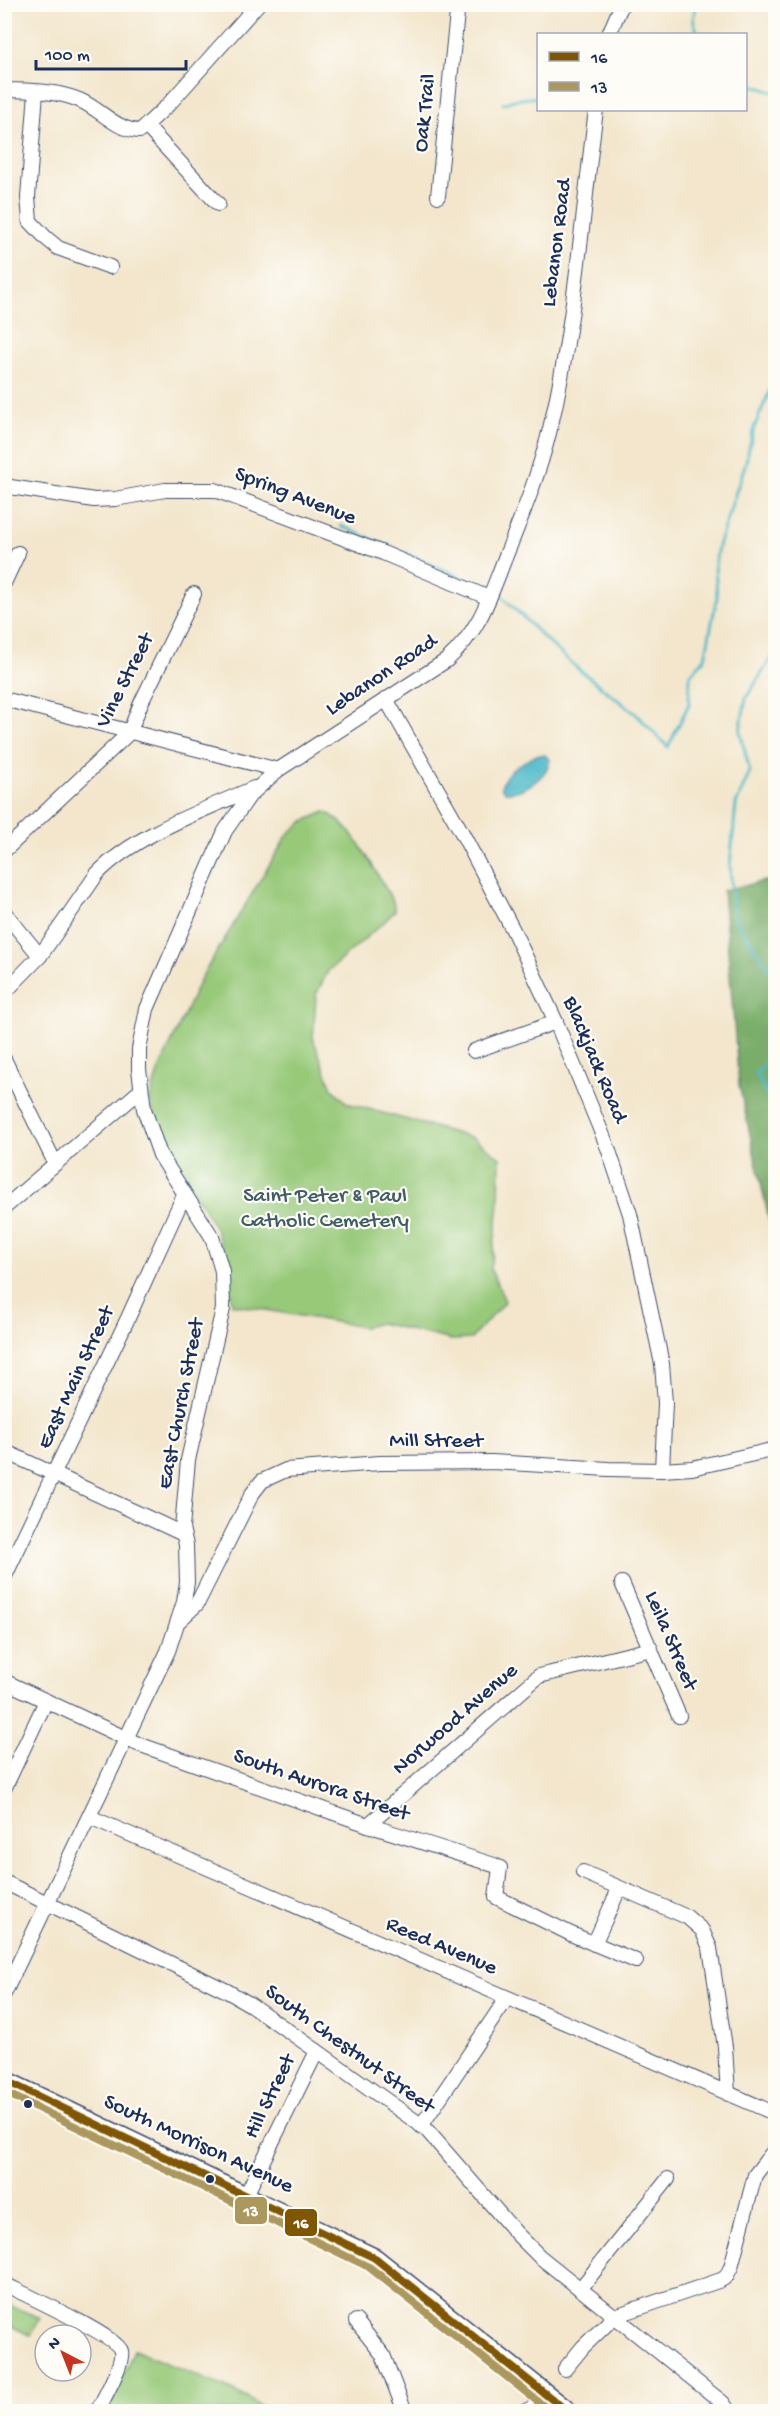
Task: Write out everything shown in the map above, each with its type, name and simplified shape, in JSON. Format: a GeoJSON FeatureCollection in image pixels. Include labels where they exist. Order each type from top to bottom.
{"type":"FeatureCollection","features":[{"type":"Feature","properties":{"kind":"main road","name":"South Morrison Avenue"},"geometry":{"type":"LineString","coordinates":[[4,2080],[375,2258],[568,2412]]}},
{"type":"Feature","properties":{"kind":"street"},"geometry":{"type":"LineString","coordinates":[[4,90],[49,92],[79,100],[121,128],[141,131],[258,4]]}},
{"type":"Feature","properties":{"kind":"street","name":"Oak Trail"},"geometry":{"type":"LineString","coordinates":[[438,196],[455,35],[456,4]]}},
{"type":"Feature","properties":{"kind":"street"},"geometry":{"type":"LineString","coordinates":[[609,33],[622,4]]}},
{"type":"Feature","properties":{"kind":"street"},"geometry":{"type":"LineString","coordinates":[[36,92],[28,197],[30,221],[58,248],[110,267]]}},
{"type":"Feature","properties":{"kind":"street","name":"Lebanon Road"},"geometry":{"type":"LineString","coordinates":[[141,1090],[139,1049],[151,999],[225,831],[236,812],[260,785],[278,770],[447,660],[461,647],[478,624],[526,506],[550,430],[568,330],[596,111]]}},
{"type":"Feature","properties":{"kind":"street"},"geometry":{"type":"LineString","coordinates":[[146,126],[218,204]]}},
{"type":"Feature","properties":{"kind":"street","name":"Spring Avenue"},"geometry":{"type":"LineString","coordinates":[[4,486],[94,500],[115,500],[165,490],[215,490],[383,553],[489,598]]}},
{"type":"Feature","properties":{"kind":"street"},"geometry":{"type":"LineString","coordinates":[[4,583],[18,553]]}},
{"type":"Feature","properties":{"kind":"street","name":"Vine Street"},"geometry":{"type":"LineString","coordinates":[[4,851],[124,740],[194,594]]}},
{"type":"Feature","properties":{"kind":"street"},"geometry":{"type":"LineString","coordinates":[[4,699],[278,770]]}},
{"type":"Feature","properties":{"kind":"street","name":"Blackjack Road"},"geometry":{"type":"LineString","coordinates":[[386,699],[496,895],[556,1022],[608,1148],[630,1214],[662,1364],[665,1437],[662,1470]]}},
{"type":"Feature","properties":{"kind":"street"},"geometry":{"type":"LineString","coordinates":[[4,993],[40,956],[97,874],[108,863],[154,834],[260,785]]}},
{"type":"Feature","properties":{"kind":"street"},"geometry":{"type":"LineString","coordinates":[[4,912],[40,956]]}},
{"type":"Feature","properties":{"kind":"street"},"geometry":{"type":"LineString","coordinates":[[474,1051],[556,1022]]}},
{"type":"Feature","properties":{"kind":"street"},"geometry":{"type":"LineString","coordinates":[[4,1059],[56,1163]]}},
{"type":"Feature","properties":{"kind":"street"},"geometry":{"type":"LineString","coordinates":[[4,1208],[141,1090]]}},
{"type":"Feature","properties":{"kind":"street","name":"East Church Street"},"geometry":{"type":"LineString","coordinates":[[4,1994],[128,1739],[168,1651],[178,1622],[187,1581],[183,1534],[184,1491],[188,1460],[223,1309],[224,1289],[222,1271],[212,1237],[157,1148],[144,1108],[141,1090]]}},
{"type":"Feature","properties":{"kind":"street","name":"East Main Street"},"geometry":{"type":"LineString","coordinates":[[4,1578],[184,1195]]}},
{"type":"Feature","properties":{"kind":"street","name":"Mill Street"},"geometry":{"type":"LineString","coordinates":[[178,1622],[196,1604],[252,1494],[262,1482],[286,1470],[428,1461],[662,1470],[692,1468],[776,1449]]}},
{"type":"Feature","properties":{"kind":"street"},"geometry":{"type":"LineString","coordinates":[[4,1451],[183,1534]]}},
{"type":"Feature","properties":{"kind":"street","name":"Leila Street"},"geometry":{"type":"LineString","coordinates":[[622,1583],[679,1716]]}},
{"type":"Feature","properties":{"kind":"street","name":"Norwood Avenue"},"geometry":{"type":"LineString","coordinates":[[368,1825],[539,1676],[651,1649]]}},
{"type":"Feature","properties":{"kind":"street","name":"South Aurora Street"},"geometry":{"type":"LineString","coordinates":[[4,1681],[128,1739],[203,1768],[368,1825],[494,1865],[500,1868],[501,1875],[496,1897],[594,1944],[636,1961]]}},
{"type":"Feature","properties":{"kind":"street"},"geometry":{"type":"LineString","coordinates":[[4,1789],[46,1701]]}},
{"type":"Feature","properties":{"kind":"street","name":"Reed Avenue"},"geometry":{"type":"LineString","coordinates":[[90,1817],[776,2114]]}},
{"type":"Feature","properties":{"kind":"street"},"geometry":{"type":"LineString","coordinates":[[583,1872],[687,1917],[696,1924],[708,1940],[725,2047],[728,2094]]}},
{"type":"Feature","properties":{"kind":"street","name":"South Chestnut Street"},"geometry":{"type":"LineString","coordinates":[[4,1882],[227,1991],[251,2005],[421,2126],[539,2256],[730,2411]]}},
{"type":"Feature","properties":{"kind":"street"},"geometry":{"type":"LineString","coordinates":[[594,1944],[619,1889]]}},
{"type":"Feature","properties":{"kind":"street"},"geometry":{"type":"LineString","coordinates":[[421,2126],[507,1998]]}},
{"type":"Feature","properties":{"kind":"street","name":"Hill Street"},"geometry":{"type":"LineString","coordinates":[[246,2195],[317,2051]]}},
{"type":"Feature","properties":{"kind":"street"},"geometry":{"type":"LineString","coordinates":[[565,2369],[583,2347],[615,2316],[726,2277],[731,2267],[755,2175],[776,2148]]}},
{"type":"Feature","properties":{"kind":"street"},"geometry":{"type":"LineString","coordinates":[[580,2289],[668,2180]]}},
{"type":"Feature","properties":{"kind":"street"},"geometry":{"type":"LineString","coordinates":[[4,2284],[93,2329],[115,2342],[121,2350],[121,2361],[97,2412]]}},
{"type":"Feature","properties":{"kind":"street"},"geometry":{"type":"LineString","coordinates":[[356,2321],[383,2355],[405,2412]]}},
{"type":"Feature","properties":{"kind":"street"},"geometry":{"type":"LineString","coordinates":[[540,2412],[552,2398]]}},
{"type":"Feature","properties":{"kind":"street"},"geometry":{"type":"LineString","coordinates":[[523,2412],[530,2409],[535,2412]]}},
{"type":"Feature","properties":{"kind":"green space","name":"Saint Peter & Paul Catholic Cemetery"},"geometry":{"type":"Polygon","coordinates":[[[325,812],[336,818],[355,838],[393,901],[395,911],[328,971],[316,995],[313,1039],[332,1088],[347,1103],[473,1138],[500,1157],[499,1204],[491,1270],[505,1301],[471,1339],[451,1340],[380,1323],[364,1327],[232,1304],[224,1256],[216,1230],[201,1203],[176,1167],[157,1126],[150,1099],[158,1072],[201,978],[288,834],[304,821],[325,812]]]}},
{"type":"Feature","properties":{"kind":"green space"},"geometry":{"type":"Polygon","coordinates":[[[776,879],[775,1246],[739,1085],[723,890],[776,879]]]}},
{"type":"Feature","properties":{"kind":"green space"},"geometry":{"type":"Polygon","coordinates":[[[4,2303],[40,2318],[38,2323],[33,2323],[31,2336],[5,2323],[4,2303]]]}},
{"type":"Feature","properties":{"kind":"green space"},"geometry":{"type":"Polygon","coordinates":[[[134,2350],[232,2390],[270,2411],[107,2411],[134,2350]]]}},
{"type":"Feature","properties":{"kind":"water"},"geometry":{"type":"Polygon","coordinates":[[[537,755],[545,755],[550,760],[539,779],[526,788],[505,792],[501,787],[507,776],[515,767],[537,755]]]}},
{"type":"Feature","properties":{"kind":"waterway"},"geometry":{"type":"LineString","coordinates":[[692,4],[695,10],[693,19],[698,33]]}},
{"type":"Feature","properties":{"kind":"waterway"},"geometry":{"type":"LineString","coordinates":[[747,83],[776,93]]}},
{"type":"Feature","properties":{"kind":"waterway"},"geometry":{"type":"LineString","coordinates":[[503,104],[513,100],[537,97]]}},
{"type":"Feature","properties":{"kind":"waterway"},"geometry":{"type":"LineString","coordinates":[[502,596],[548,642],[636,714],[668,747],[689,704],[690,675],[705,658],[717,597],[715,565],[718,546],[745,465],[754,428],[774,381],[776,370]]}},
{"type":"Feature","properties":{"kind":"waterway"},"geometry":{"type":"LineString","coordinates":[[341,526],[484,587]]}},
{"type":"Feature","properties":{"kind":"waterway"},"geometry":{"type":"LineString","coordinates":[[776,585],[769,605],[776,634]]}},
{"type":"Feature","properties":{"kind":"waterway"},"geometry":{"type":"LineString","coordinates":[[776,651],[746,698],[740,731],[750,772],[736,804],[730,866],[734,918],[776,980]]}},
{"type":"Feature","properties":{"kind":"waterway"},"geometry":{"type":"LineString","coordinates":[[776,1054],[756,1073],[776,1115]]}},
{"type":"Feature","properties":{"kind":"transit line","name":"16"},"geometry":{"type":"LineString","coordinates":[[4,2080],[375,2258],[568,2412]]}},
{"type":"Feature","properties":{"kind":"transit line","name":"13"},"geometry":{"type":"LineString","coordinates":[[4,2092],[369,2267],[551,2412]]}}]}
